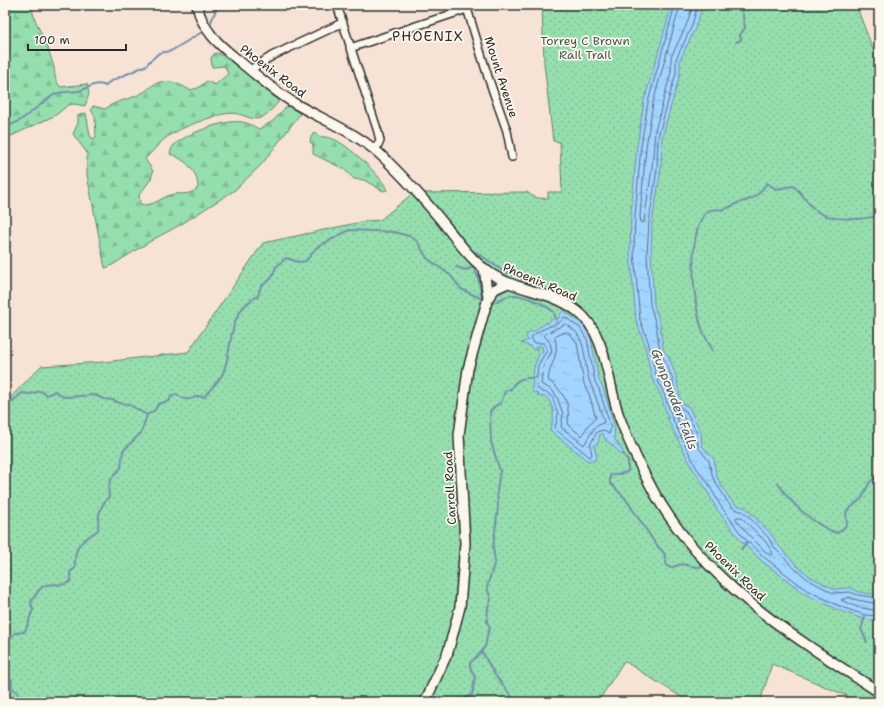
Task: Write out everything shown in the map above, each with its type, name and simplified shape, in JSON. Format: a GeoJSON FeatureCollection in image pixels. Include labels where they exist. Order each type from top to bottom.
{"type":"FeatureCollection","features":[{"type":"Feature","properties":{"kind":"street","name":"Phoenix Road"},"geometry":{"type":"LineString","coordinates":[[197,5],[200,15],[209,32],[218,43],[287,98],[347,131],[375,150],[404,178],[461,245],[484,268],[508,283],[565,303],[578,311],[591,325],[602,349],[617,408],[637,458],[666,512],[704,561],[732,588],[773,622],[879,692]]}},
{"type":"Feature","properties":{"kind":"street"},"geometry":{"type":"LineString","coordinates":[[336,5],[379,136],[379,143],[375,150]]}},
{"type":"Feature","properties":{"kind":"street"},"geometry":{"type":"LineString","coordinates":[[350,48],[467,7]]}},
{"type":"Feature","properties":{"kind":"street","name":"Mount Avenue"},"geometry":{"type":"LineString","coordinates":[[467,7],[488,77],[507,131],[512,157]]}},
{"type":"Feature","properties":{"kind":"street"},"geometry":{"type":"LineString","coordinates":[[250,70],[272,56],[342,23]]}},
{"type":"Feature","properties":{"kind":"street","name":"Carroll Road"},"geometry":{"type":"LineString","coordinates":[[425,702],[448,652],[460,608],[465,542],[460,424],[472,353],[488,298],[484,268]]}},
{"type":"Feature","properties":{"kind":"street"},"geometry":{"type":"LineString","coordinates":[[488,298],[495,289],[508,283]]}},
{"type":"Feature","properties":{"kind":"green space"},"geometry":{"type":"Polygon","coordinates":[[[22,5],[34,5],[32,8],[34,17],[47,45],[58,84],[61,87],[87,84],[89,94],[85,106],[74,104],[68,105],[56,115],[5,139],[5,10],[22,5]]]}},
{"type":"Feature","properties":{"kind":"green space","name":"Torrey C Brown Rail Trail"},"geometry":{"type":"Polygon","coordinates":[[[542,5],[856,5],[879,65],[879,702],[861,702],[772,664],[760,702],[689,702],[624,661],[598,702],[5,702],[5,403],[41,366],[104,362],[188,352],[263,243],[366,221],[380,220],[413,193],[527,192],[537,198],[548,198],[548,192],[562,192],[560,142],[553,141],[544,63],[542,5]]]}},
{"type":"Feature","properties":{"kind":"green space"},"geometry":{"type":"Polygon","coordinates":[[[215,53],[232,60],[279,101],[270,112],[256,119],[230,113],[220,115],[190,125],[167,137],[145,159],[153,171],[151,179],[139,195],[140,204],[145,205],[153,203],[174,194],[186,194],[195,191],[198,188],[196,176],[190,166],[176,156],[170,154],[174,145],[187,136],[216,125],[234,122],[250,124],[259,129],[273,121],[286,107],[291,106],[300,114],[262,164],[235,190],[180,225],[105,268],[87,175],[87,153],[73,134],[78,123],[78,115],[86,113],[90,135],[93,139],[96,137],[95,116],[91,110],[93,106],[105,109],[145,91],[159,82],[173,82],[190,90],[198,88],[207,81],[215,85],[228,74],[225,66],[212,67],[211,58],[215,53]]]}},
{"type":"Feature","properties":{"kind":"green space"},"geometry":{"type":"Polygon","coordinates":[[[315,132],[318,136],[330,138],[339,142],[355,153],[379,177],[387,190],[383,191],[364,180],[354,179],[344,169],[313,154],[313,145],[310,142],[311,137],[315,132]]]}},
{"type":"Feature","properties":{"kind":"water","name":"Gunpowder Falls"},"geometry":{"type":"Polygon","coordinates":[[[672,5],[703,5],[695,29],[680,60],[680,74],[662,138],[661,169],[652,223],[651,254],[654,305],[660,323],[663,349],[669,357],[676,376],[680,398],[683,404],[689,407],[701,432],[702,446],[714,459],[716,476],[730,499],[736,505],[746,508],[771,534],[778,545],[798,567],[811,577],[834,589],[851,588],[859,592],[879,595],[879,620],[864,619],[843,612],[805,594],[762,561],[741,541],[716,508],[704,485],[693,469],[669,422],[661,395],[652,378],[644,342],[636,320],[630,253],[631,215],[637,146],[644,101],[672,5]]]}},
{"type":"Feature","properties":{"kind":"water"},"geometry":{"type":"Polygon","coordinates":[[[563,310],[583,325],[591,338],[599,381],[603,387],[615,428],[614,438],[625,455],[623,456],[606,441],[603,434],[600,434],[598,443],[594,445],[597,457],[594,461],[588,461],[550,430],[553,409],[546,397],[538,396],[537,393],[532,392],[535,364],[539,355],[543,351],[542,346],[538,346],[536,351],[536,348],[532,349],[530,346],[521,343],[528,340],[526,337],[529,332],[534,332],[554,318],[558,319],[563,310]]]}},
{"type":"Feature","properties":{"kind":"waterway"},"geometry":{"type":"LineString","coordinates":[[210,24],[218,5]]}},
{"type":"Feature","properties":{"kind":"waterway"},"geometry":{"type":"LineString","coordinates":[[736,42],[741,40],[740,35],[745,28],[741,5]]}},
{"type":"Feature","properties":{"kind":"waterway"},"geometry":{"type":"LineString","coordinates":[[148,63],[159,53],[171,51],[202,32]]}},
{"type":"Feature","properties":{"kind":"waterway"},"geometry":{"type":"LineString","coordinates":[[5,127],[24,118],[55,94],[79,91],[99,84],[106,86],[109,82],[147,65]]}},
{"type":"Feature","properties":{"kind":"waterway"},"geometry":{"type":"LineString","coordinates":[[713,351],[703,332],[699,318],[693,269],[696,235],[700,222],[707,212],[711,210],[726,209],[752,198],[757,195],[767,183],[776,189],[793,186],[815,210],[825,215],[847,219],[879,217]]}},
{"type":"Feature","properties":{"kind":"waterway"},"geometry":{"type":"LineString","coordinates":[[5,658],[6,642],[15,633],[24,632],[26,630],[33,610],[31,602],[39,590],[46,585],[62,585],[71,581],[70,572],[75,568],[77,549],[83,541],[98,530],[100,512],[103,504],[109,497],[110,481],[121,468],[123,451],[141,433],[147,415],[155,410],[158,404],[169,401],[172,396],[176,394],[186,399],[191,399],[197,396],[204,397],[219,380],[223,373],[227,362],[233,330],[240,311],[258,296],[261,286],[271,279],[276,267],[286,258],[299,262],[306,261],[316,248],[349,230],[394,232],[409,236],[417,241],[427,258],[451,276],[461,289],[482,299]]}},
{"type":"Feature","properties":{"kind":"waterway"},"geometry":{"type":"LineString","coordinates":[[476,252],[503,271],[530,282],[530,286]]}},
{"type":"Feature","properties":{"kind":"waterway"},"geometry":{"type":"LineString","coordinates":[[456,267],[466,270],[472,267],[475,270],[477,273],[482,298]]}},
{"type":"Feature","properties":{"kind":"waterway"},"geometry":{"type":"LineString","coordinates":[[491,304],[512,295],[517,295],[528,298],[545,306],[554,312],[556,321]]}},
{"type":"Feature","properties":{"kind":"waterway"},"geometry":{"type":"LineString","coordinates":[[463,702],[465,698],[472,695],[475,677],[470,667],[470,663],[484,649],[487,634],[490,628],[487,622],[488,607],[491,600],[487,587],[495,561],[493,548],[498,507],[497,491],[500,471],[491,442],[490,412],[495,406],[501,403],[505,391],[511,389],[515,383],[524,378],[536,377]]}},
{"type":"Feature","properties":{"kind":"waterway"},"geometry":{"type":"LineString","coordinates":[[5,400],[13,401],[22,393],[30,394],[41,391],[47,395],[55,391],[64,397],[95,395],[103,399],[128,404],[147,415]]}},
{"type":"Feature","properties":{"kind":"waterway"},"geometry":{"type":"LineString","coordinates":[[623,454],[628,461],[628,471],[610,476],[610,483],[625,498],[655,543],[664,553],[667,566],[671,568],[681,565],[695,567],[704,566]]}},
{"type":"Feature","properties":{"kind":"waterway"},"geometry":{"type":"LineString","coordinates":[[777,482],[795,505],[803,512],[819,524],[836,533],[841,531],[847,524],[846,512],[862,498],[869,483],[879,474]]}},
{"type":"Feature","properties":{"kind":"waterway"},"geometry":{"type":"LineString","coordinates":[[741,549],[747,542]]}},
{"type":"Feature","properties":{"kind":"waterway"},"geometry":{"type":"LineString","coordinates":[[716,562],[726,557]]}},
{"type":"Feature","properties":{"kind":"waterway"},"geometry":{"type":"LineString","coordinates":[[865,617],[861,629],[867,642]]}},
{"type":"Feature","properties":{"kind":"waterway"},"geometry":{"type":"LineString","coordinates":[[482,652],[495,675],[516,702]]}},
{"type":"Feature","properties":{"kind":"waterway"},"geometry":{"type":"LineString","coordinates":[[5,675],[12,680],[11,687],[18,693],[18,702]]}},
{"type":"Feature","properties":{"kind":"district","name":"PHOENIX"},"geometry":{"type":"Point","coordinates":[428,36]}}]}
